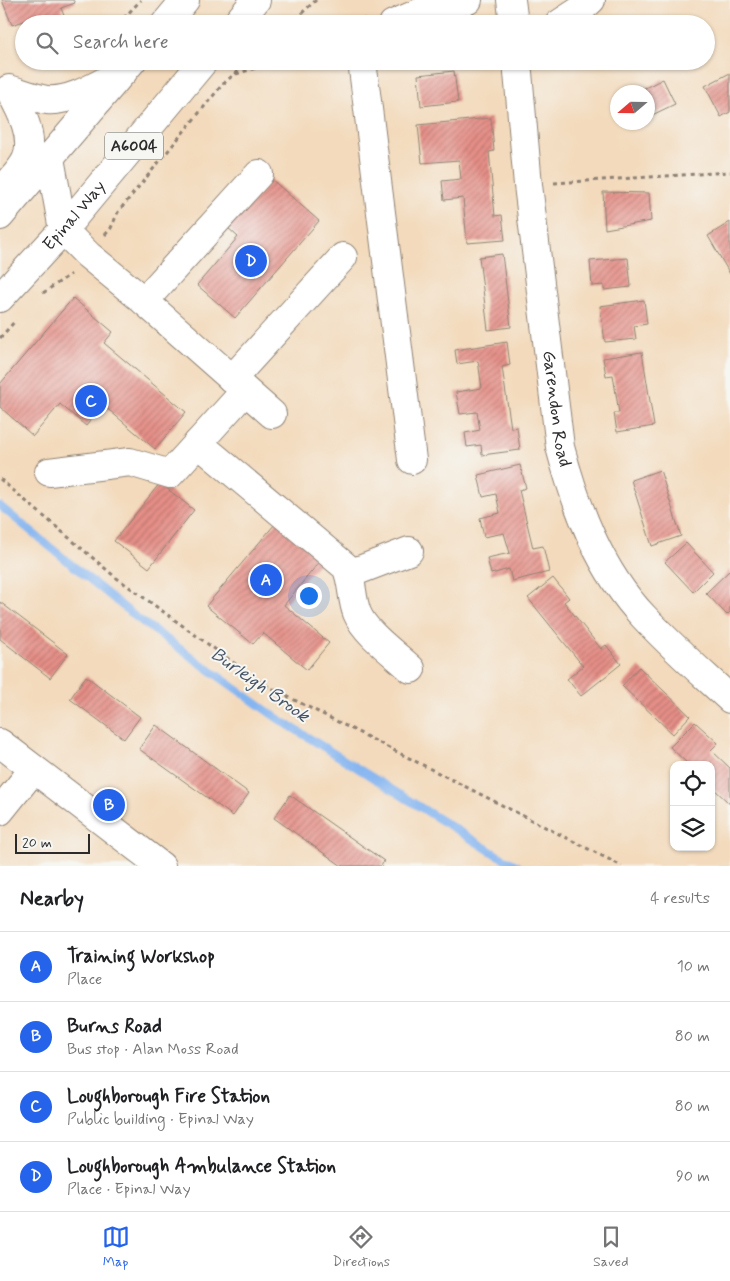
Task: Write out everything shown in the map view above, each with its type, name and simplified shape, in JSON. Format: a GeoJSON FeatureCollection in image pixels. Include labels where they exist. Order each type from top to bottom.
{"type":"FeatureCollection","features":[{"type":"Feature","properties":{"kind":"street"},"geometry":{"type":"LineString","coordinates":[[172,15],[185,0]]}},
{"type":"Feature","properties":{"kind":"street"},"geometry":{"type":"LineString","coordinates":[[244,15],[256,0]]}},
{"type":"Feature","properties":{"kind":"street"},"geometry":{"type":"LineString","coordinates":[[414,15],[435,6],[468,0]]}},
{"type":"Feature","properties":{"kind":"street"},"geometry":{"type":"LineString","coordinates":[[511,0],[513,15]]}},
{"type":"Feature","properties":{"kind":"street"},"geometry":{"type":"LineString","coordinates":[[573,15],[591,0]]}},
{"type":"Feature","properties":{"kind":"street"},"geometry":{"type":"LineString","coordinates":[[5,86],[34,98],[49,100],[73,97],[122,70]]}},
{"type":"Feature","properties":{"kind":"street","name":"A6004"},"geometry":{"type":"LineString","coordinates":[[0,216],[124,70]]}},
{"type":"Feature","properties":{"kind":"street","name":"Epinal Way"},"geometry":{"type":"LineString","coordinates":[[0,298],[63,230],[196,70]]}},
{"type":"Feature","properties":{"kind":"street"},"geometry":{"type":"LineString","coordinates":[[363,70],[412,460]]}},
{"type":"Feature","properties":{"kind":"street","name":"Garendon Road"},"geometry":{"type":"LineString","coordinates":[[519,70],[528,185],[560,447],[569,481],[579,508],[608,569],[626,595],[644,617],[730,699]]}},
{"type":"Feature","properties":{"kind":"street"},"geometry":{"type":"LineString","coordinates":[[0,194],[26,160],[29,144],[26,126],[5,86]]}},
{"type":"Feature","properties":{"kind":"street"},"geometry":{"type":"LineString","coordinates":[[50,158],[63,230],[88,255],[144,301],[272,414]]}},
{"type":"Feature","properties":{"kind":"street"},"geometry":{"type":"LineString","coordinates":[[144,301],[259,174]]}},
{"type":"Feature","properties":{"kind":"street"},"geometry":{"type":"LineString","coordinates":[[49,472],[130,462],[170,474],[198,443],[238,385],[343,258]]}},
{"type":"Feature","properties":{"kind":"street"},"geometry":{"type":"LineString","coordinates":[[198,443],[346,567],[357,613],[368,629],[411,669]]}},
{"type":"Feature","properties":{"kind":"street"},"geometry":{"type":"LineString","coordinates":[[349,574],[410,551]]}},
{"type":"Feature","properties":{"kind":"street"},"geometry":{"type":"LineString","coordinates":[[0,743],[161,866]]}},
{"type":"Feature","properties":{"kind":"street"},"geometry":{"type":"LineString","coordinates":[[0,811],[33,770]]}},
{"type":"Feature","properties":{"kind":"path"},"geometry":{"type":"LineString","coordinates":[[127,15],[141,0]]}},
{"type":"Feature","properties":{"kind":"path"},"geometry":{"type":"LineString","coordinates":[[300,15],[316,0]]}},
{"type":"Feature","properties":{"kind":"path"},"geometry":{"type":"LineString","coordinates":[[111,228],[118,212],[222,85],[239,70]]}},
{"type":"Feature","properties":{"kind":"path"},"geometry":{"type":"LineString","coordinates":[[234,74],[248,70]]}},
{"type":"Feature","properties":{"kind":"path"},"geometry":{"type":"LineString","coordinates":[[528,185],[730,172]]}},
{"type":"Feature","properties":{"kind":"path"},"geometry":{"type":"LineString","coordinates":[[0,479],[114,576],[263,684],[622,866]]}},
{"type":"Feature","properties":{"kind":"building"},"geometry":{"type":"Polygon","coordinates":[[[2,0],[73,0],[75,3],[61,8],[64,15],[15,15],[15,24],[12,25],[2,0]]]}},
{"type":"Feature","properties":{"kind":"building"},"geometry":{"type":"Polygon","coordinates":[[[454,71],[458,102],[421,106],[418,75],[454,71]]]}},
{"type":"Feature","properties":{"kind":"building"},"geometry":{"type":"Polygon","coordinates":[[[730,73],[730,112],[721,117],[705,86],[730,73]]]}},
{"type":"Feature","properties":{"kind":"building"},"geometry":{"type":"Polygon","coordinates":[[[663,79],[675,104],[655,114],[655,85],[651,85],[663,79]]]}},
{"type":"Feature","properties":{"kind":"building"},"geometry":{"type":"Polygon","coordinates":[[[491,118],[494,151],[489,152],[495,216],[502,215],[505,240],[467,243],[463,198],[444,200],[442,181],[461,179],[459,160],[422,163],[418,125],[491,118]]]}},
{"type":"Feature","properties":{"kind":"building"},"geometry":{"type":"Polygon","coordinates":[[[269,177],[319,221],[235,318],[197,285],[238,237],[226,226],[269,177]]]}},
{"type":"Feature","properties":{"kind":"building"},"geometry":{"type":"Polygon","coordinates":[[[603,192],[649,193],[651,221],[605,229],[603,192]]]}},
{"type":"Feature","properties":{"kind":"building"},"geometry":{"type":"Polygon","coordinates":[[[730,222],[730,274],[708,236],[730,222]]]}},
{"type":"Feature","properties":{"kind":"building"},"geometry":{"type":"Polygon","coordinates":[[[502,254],[511,327],[488,330],[479,257],[502,254]]]}},
{"type":"Feature","properties":{"kind":"building"},"geometry":{"type":"Polygon","coordinates":[[[628,258],[631,287],[604,290],[604,285],[592,286],[590,261],[628,258]]]}},
{"type":"Feature","properties":{"kind":"building"},"geometry":{"type":"Polygon","coordinates":[[[73,298],[113,332],[104,343],[186,412],[155,449],[103,405],[86,426],[60,404],[33,436],[0,407],[0,384],[73,298]]]}},
{"type":"Feature","properties":{"kind":"building"},"geometry":{"type":"Polygon","coordinates":[[[644,300],[647,324],[634,326],[636,339],[605,342],[600,306],[644,300]]]}},
{"type":"Feature","properties":{"kind":"building"},"geometry":{"type":"Polygon","coordinates":[[[507,342],[510,365],[502,367],[511,428],[517,427],[520,450],[482,455],[481,445],[467,447],[465,433],[480,430],[477,412],[460,414],[456,392],[482,388],[478,361],[457,364],[455,350],[507,342]]]}},
{"type":"Feature","properties":{"kind":"building"},"geometry":{"type":"Polygon","coordinates":[[[642,352],[654,426],[617,432],[614,413],[619,413],[613,375],[606,376],[603,358],[642,352]]]}},
{"type":"Feature","properties":{"kind":"building"},"geometry":{"type":"Polygon","coordinates":[[[520,465],[526,488],[519,490],[533,548],[543,546],[549,572],[512,581],[509,569],[491,574],[487,558],[510,553],[504,533],[484,537],[480,518],[500,513],[496,494],[483,497],[478,475],[520,465]]]}},
{"type":"Feature","properties":{"kind":"building"},"geometry":{"type":"Polygon","coordinates":[[[660,470],[681,536],[652,546],[631,480],[660,470]]]}},
{"type":"Feature","properties":{"kind":"building"},"geometry":{"type":"Polygon","coordinates":[[[160,483],[194,510],[149,568],[114,541],[160,483]]]}},
{"type":"Feature","properties":{"kind":"building"},"geometry":{"type":"Polygon","coordinates":[[[280,518],[325,555],[284,605],[329,643],[307,670],[263,633],[253,644],[206,606],[280,518]]]}},
{"type":"Feature","properties":{"kind":"building"},"geometry":{"type":"Polygon","coordinates":[[[686,543],[713,572],[693,592],[665,562],[686,543]]]}},
{"type":"Feature","properties":{"kind":"building"},"geometry":{"type":"Polygon","coordinates":[[[730,570],[730,612],[727,615],[706,593],[730,570]]]}},
{"type":"Feature","properties":{"kind":"building"},"geometry":{"type":"Polygon","coordinates":[[[553,578],[569,598],[564,602],[601,649],[606,645],[621,664],[581,696],[567,679],[583,666],[528,598],[553,578]]]}},
{"type":"Feature","properties":{"kind":"building"},"geometry":{"type":"Polygon","coordinates":[[[0,602],[68,654],[50,678],[0,639],[0,602]]]}},
{"type":"Feature","properties":{"kind":"building"},"geometry":{"type":"Polygon","coordinates":[[[639,667],[690,716],[673,734],[622,686],[639,667]]]}},
{"type":"Feature","properties":{"kind":"building"},"geometry":{"type":"Polygon","coordinates":[[[86,676],[140,717],[124,739],[70,699],[86,676]]]}},
{"type":"Feature","properties":{"kind":"building"},"geometry":{"type":"Polygon","coordinates":[[[695,722],[718,743],[711,750],[730,768],[730,804],[715,790],[715,761],[685,761],[670,747],[695,722]]]}},
{"type":"Feature","properties":{"kind":"building"},"geometry":{"type":"Polygon","coordinates":[[[156,725],[249,793],[233,816],[139,749],[156,725]]]}},
{"type":"Feature","properties":{"kind":"building"},"geometry":{"type":"Polygon","coordinates":[[[290,795],[384,861],[381,866],[342,866],[274,818],[290,795]]]}},
{"type":"Feature","properties":{"kind":"waterway","name":"Burleigh Brook"},"geometry":{"type":"LineString","coordinates":[[0,506],[137,618],[277,718],[497,855],[518,866]]}},
{"type":"Feature","properties":{"kind":"place","name":"Loughborough Ambulance Station"},"geometry":{"type":"Point","coordinates":[251,261]}},
{"type":"Feature","properties":{"kind":"place","name":"Loughborough Fire Station"},"geometry":{"type":"Point","coordinates":[91,401]}},
{"type":"Feature","properties":{"kind":"place","name":"Training Workshop"},"geometry":{"type":"Point","coordinates":[266,580]}},
{"type":"Feature","properties":{"kind":"place","name":"Burns Road"},"geometry":{"type":"Point","coordinates":[109,805]}}]}
